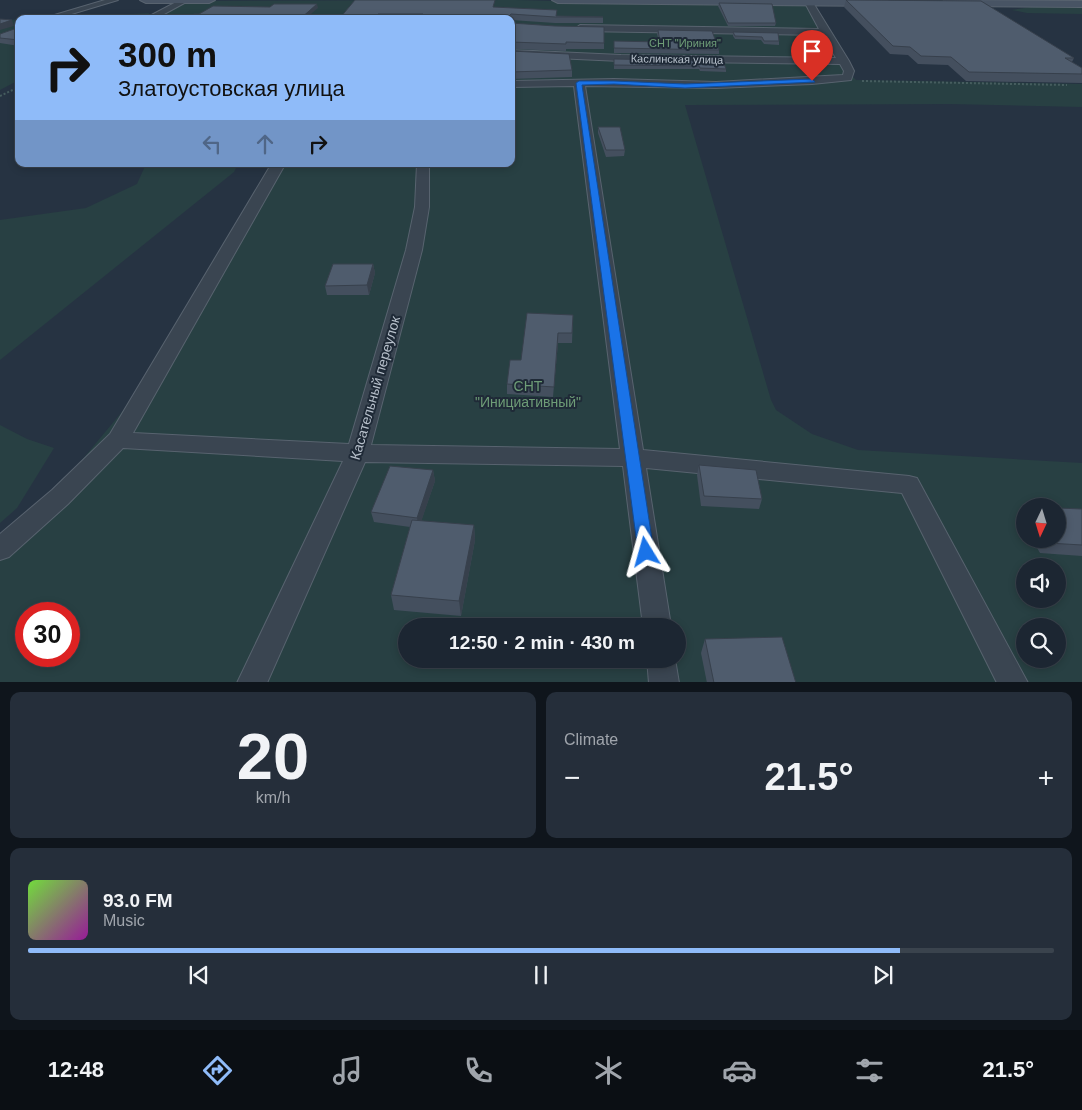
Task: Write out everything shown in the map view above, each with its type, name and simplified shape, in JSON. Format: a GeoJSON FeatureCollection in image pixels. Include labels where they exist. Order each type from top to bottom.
{"type":"FeatureCollection","features":[{"type":"Feature","properties":{"kind":"street"},"geometry":{"type":"LineString","coordinates":[[60,15],[114,0]]}},
{"type":"Feature","properties":{"kind":"street"},"geometry":{"type":"LineString","coordinates":[[146,0],[209,0]]}},
{"type":"Feature","properties":{"kind":"street"},"geometry":{"type":"LineString","coordinates":[[558,0],[895,3]]}},
{"type":"Feature","properties":{"kind":"street"},"geometry":{"type":"LineString","coordinates":[[156,15],[184,1]]}},
{"type":"Feature","properties":{"kind":"street"},"geometry":{"type":"LineString","coordinates":[[515,84],[716,85],[847,78],[849,71],[844,61],[825,32],[809,2]]}},
{"type":"Feature","properties":{"kind":"street"},"geometry":{"type":"LineString","coordinates":[[934,3],[1082,4]]}},
{"type":"Feature","properties":{"kind":"street"},"geometry":{"type":"LineString","coordinates":[[575,28],[825,32]]}},
{"type":"Feature","properties":{"kind":"street","name":"Каслинская улица"},"geometry":{"type":"LineString","coordinates":[[515,53],[621,58],[844,61]]}},
{"type":"Feature","properties":{"kind":"street"},"geometry":{"type":"LineString","coordinates":[[579,83],[655,618]]}},
{"type":"Feature","properties":{"kind":"street"},"geometry":{"type":"LineString","coordinates":[[0,549],[60,497],[118,440],[276,167]]}},
{"type":"Feature","properties":{"kind":"street","name":"Касательный переулок"},"geometry":{"type":"LineString","coordinates":[[252,682],[358,453],[414,250],[422,207],[423,167]]}},
{"type":"Feature","properties":{"kind":"street"},"geometry":{"type":"LineString","coordinates":[[118,440],[358,453],[633,458],[909,485],[1013,682]]}},
{"type":"Feature","properties":{"kind":"street"},"geometry":{"type":"LineString","coordinates":[[662,668],[664,682]]}},
{"type":"Feature","properties":{"kind":"path"},"geometry":{"type":"LineString","coordinates":[[847,78],[882,82],[1067,85]]}},
{"type":"Feature","properties":{"kind":"path"},"geometry":{"type":"LineString","coordinates":[[0,96],[15,90]]}},
{"type":"Feature","properties":{"kind":"green space","name":"СНТ \"Инициативный\""},"geometry":{"type":"Polygon","coordinates":[[[516,0],[626,3],[807,3],[848,72],[856,80],[1082,84],[1082,107],[950,104],[685,105],[771,400],[776,410],[812,434],[858,450],[1082,463],[1082,682],[0,682],[0,539],[57,490],[131,401],[270,167],[515,167],[515,15],[159,15],[186,1],[516,0]]]}},
{"type":"Feature","properties":{"kind":"green space"},"geometry":{"type":"Polygon","coordinates":[[[1031,7],[1082,7],[1082,14],[1027,13],[1012,10],[1031,7]]]}},
{"type":"Feature","properties":{"kind":"green space"},"geometry":{"type":"Polygon","coordinates":[[[150,13],[146,15],[109,15],[150,13]]]}},
{"type":"Feature","properties":{"kind":"green space"},"geometry":{"type":"Polygon","coordinates":[[[15,19],[15,82],[0,90],[0,21],[15,19]]]}},
{"type":"Feature","properties":{"kind":"green space"},"geometry":{"type":"Polygon","coordinates":[[[145,167],[236,167],[234,172],[0,360],[0,220],[86,208],[137,184],[145,167]]]}},
{"type":"Feature","properties":{"kind":"green space"},"geometry":{"type":"Polygon","coordinates":[[[0,425],[27,439],[54,448],[17,508],[0,523],[0,425]]]}},
{"type":"Feature","properties":{"kind":"building"},"geometry":{"type":"Polygon","coordinates":[[[355,0],[495,0],[493,7],[557,10],[556,16],[603,17],[555,17],[511,14],[342,15],[355,0]]]}},
{"type":"Feature","properties":{"kind":"building"},"geometry":{"type":"Polygon","coordinates":[[[846,0],[981,1],[1074,58],[1065,58],[1082,68],[1082,74],[969,72],[951,57],[921,56],[910,47],[893,46],[846,0]]]}},
{"type":"Feature","properties":{"kind":"building"},"geometry":{"type":"Polygon","coordinates":[[[719,3],[772,4],[776,23],[728,23],[719,3]]]}},
{"type":"Feature","properties":{"kind":"building"},"geometry":{"type":"Polygon","coordinates":[[[274,4],[317,4],[305,15],[193,15],[199,14],[213,6],[270,7],[274,4]]]}},
{"type":"Feature","properties":{"kind":"building"},"geometry":{"type":"Polygon","coordinates":[[[0,19],[12,20],[0,24],[0,19]]]}},
{"type":"Feature","properties":{"kind":"building"},"geometry":{"type":"Polygon","coordinates":[[[515,23],[604,27],[604,43],[566,42],[566,44],[515,42],[515,23]]]}},
{"type":"Feature","properties":{"kind":"building"},"geometry":{"type":"Polygon","coordinates":[[[15,29],[15,40],[0,38],[0,34],[15,29]]]}},
{"type":"Feature","properties":{"kind":"building"},"geometry":{"type":"Polygon","coordinates":[[[658,30],[712,31],[719,50],[614,48],[614,41],[660,42],[658,30]]]}},
{"type":"Feature","properties":{"kind":"building"},"geometry":{"type":"Polygon","coordinates":[[[733,32],[778,33],[779,41],[764,41],[762,37],[735,36],[733,32]]]}},
{"type":"Feature","properties":{"kind":"building"},"geometry":{"type":"Polygon","coordinates":[[[515,51],[569,54],[572,70],[515,72],[515,51]]]}},
{"type":"Feature","properties":{"kind":"building"},"geometry":{"type":"Polygon","coordinates":[[[614,59],[723,61],[726,69],[700,68],[699,66],[614,65],[614,59]]]}},
{"type":"Feature","properties":{"kind":"building"},"geometry":{"type":"Polygon","coordinates":[[[598,127],[620,127],[625,150],[606,150],[598,127]]]}},
{"type":"Feature","properties":{"kind":"building"},"geometry":{"type":"Polygon","coordinates":[[[333,264],[373,264],[367,285],[325,286],[333,264]]]}},
{"type":"Feature","properties":{"kind":"building"},"geometry":{"type":"Polygon","coordinates":[[[527,313],[573,315],[572,333],[558,333],[554,387],[507,384],[510,360],[521,360],[527,313]]]}},
{"type":"Feature","properties":{"kind":"building"},"geometry":{"type":"Polygon","coordinates":[[[699,465],[756,470],[762,499],[704,496],[699,465]]]}},
{"type":"Feature","properties":{"kind":"building"},"geometry":{"type":"Polygon","coordinates":[[[390,466],[433,470],[417,518],[371,512],[390,466]]]}},
{"type":"Feature","properties":{"kind":"building"},"geometry":{"type":"Polygon","coordinates":[[[1066,508],[1082,509],[1082,545],[1066,544],[1066,508]]]}},
{"type":"Feature","properties":{"kind":"building"},"geometry":{"type":"Polygon","coordinates":[[[412,520],[474,525],[459,601],[391,595],[412,520]]]}},
{"type":"Feature","properties":{"kind":"building"},"geometry":{"type":"Polygon","coordinates":[[[782,637],[796,682],[714,682],[705,639],[782,637]]]}},
{"type":"Feature","properties":{"kind":"route"},"geometry":{"type":"LineString","coordinates":[[646,552],[579,83],[614,82],[685,86],[812,81]]}},
{"type":"Feature","properties":{"kind":"park label","name":"СНТ \"Ириния\""},"geometry":{"type":"Point","coordinates":[685,43]}}]}
